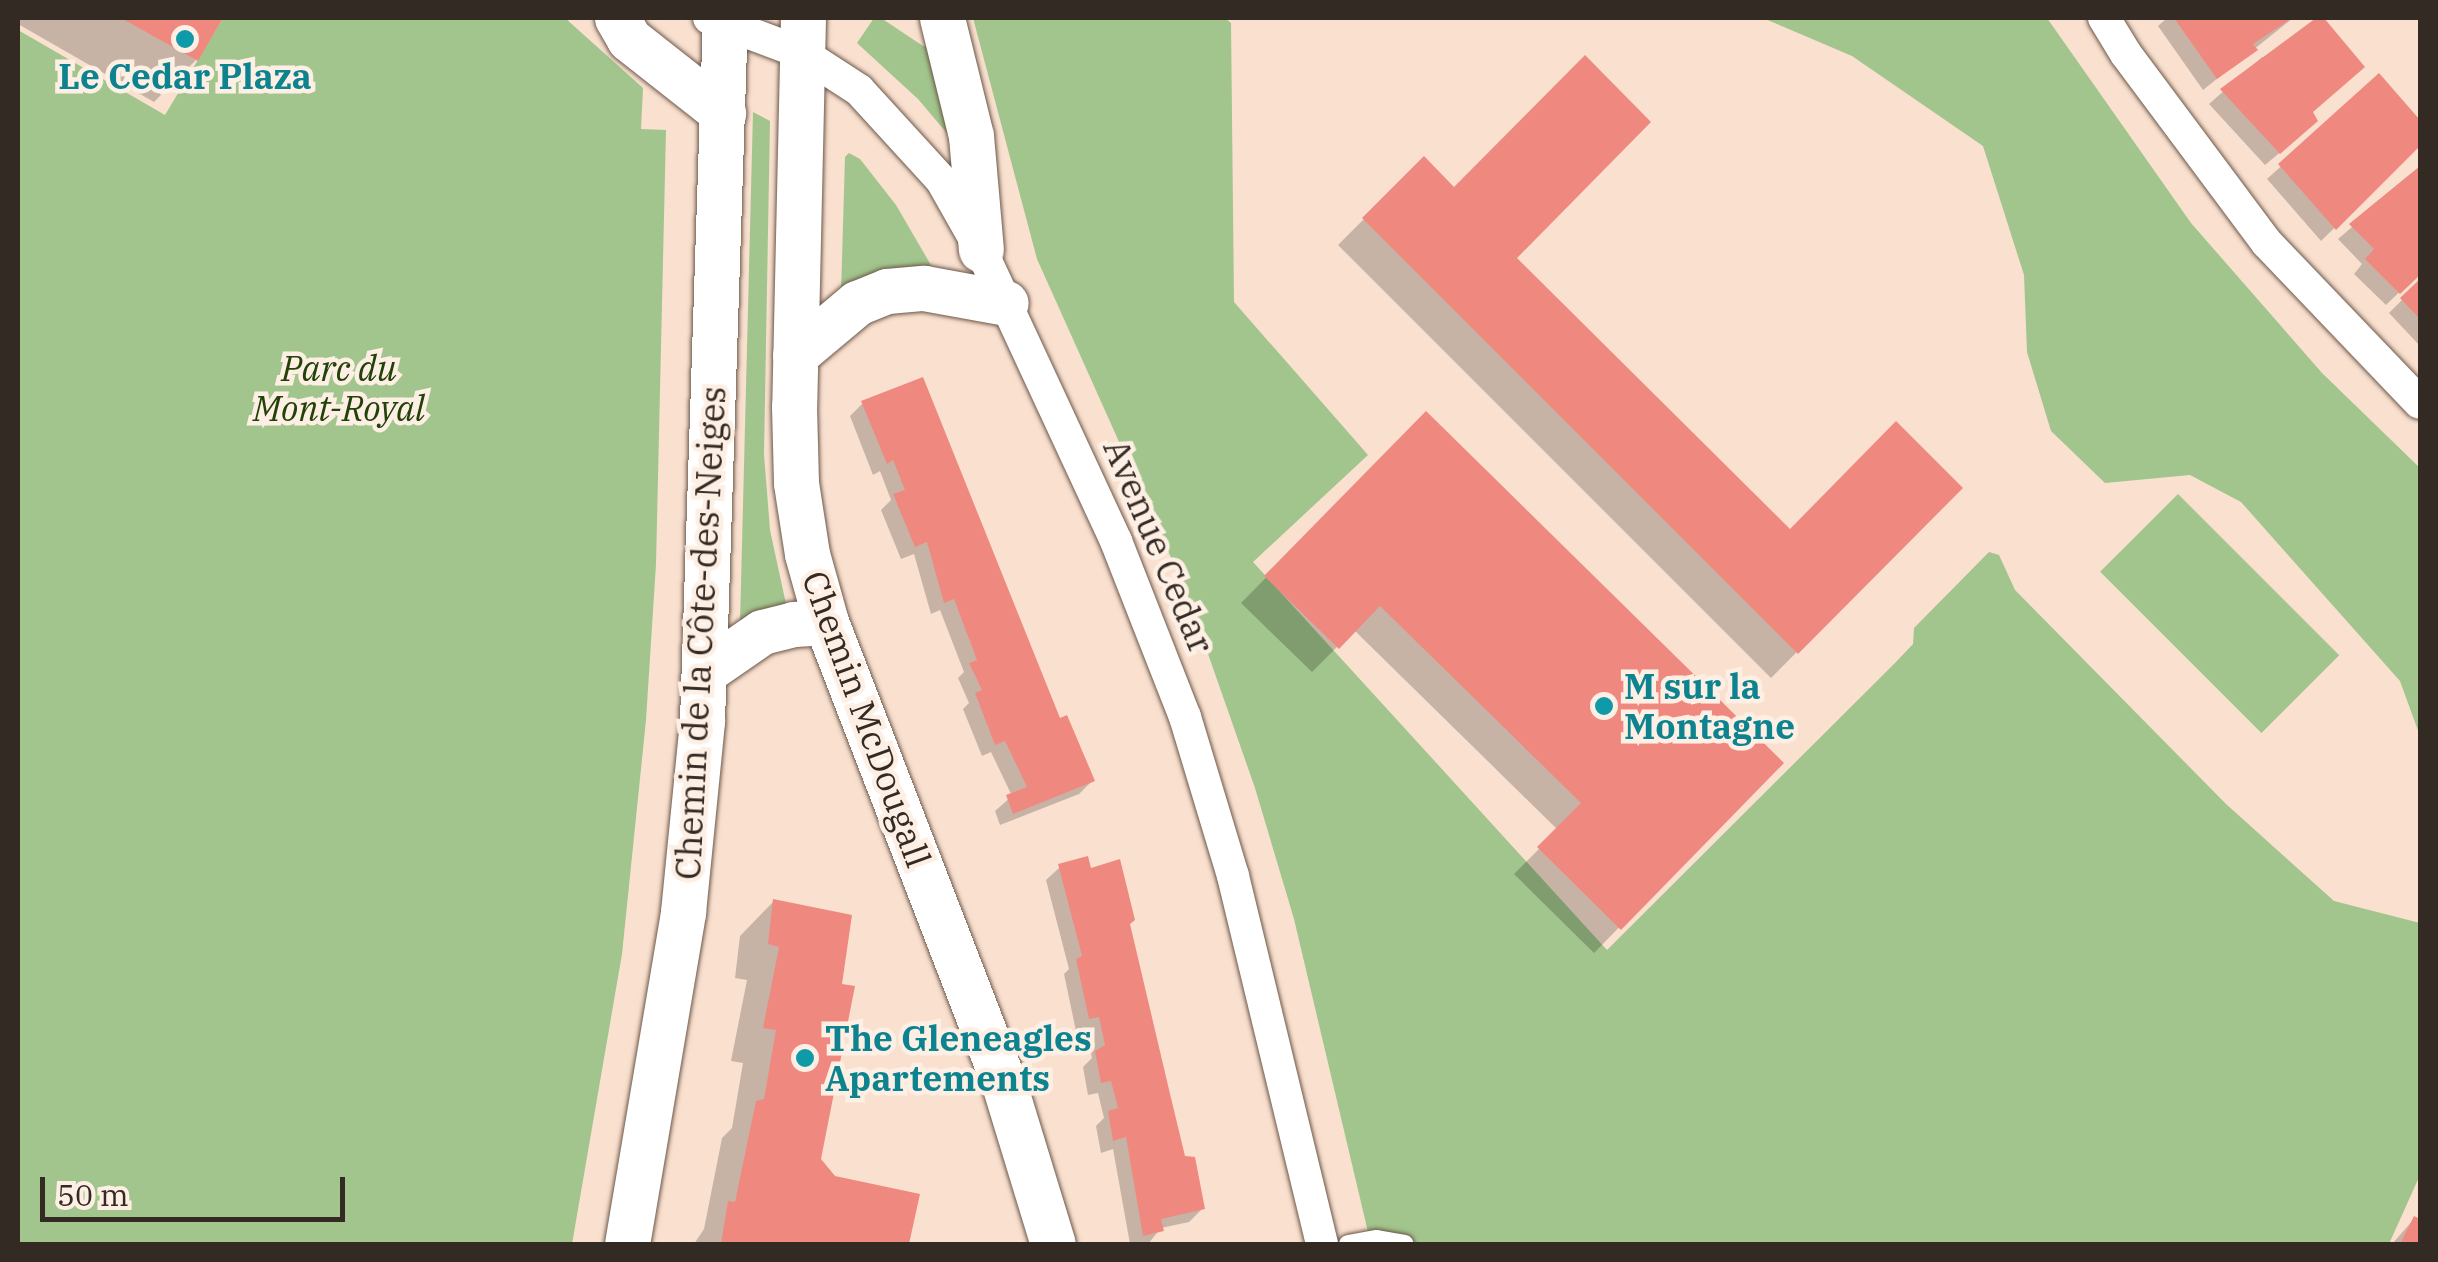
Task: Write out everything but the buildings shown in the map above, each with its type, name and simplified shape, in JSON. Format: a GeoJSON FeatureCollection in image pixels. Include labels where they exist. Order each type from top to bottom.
{"type":"FeatureCollection","features":[{"type":"Feature","properties":{"kind":"main road"},"geometry":{"type":"LineString","coordinates":[[617,18],[628,39],[723,113]]}},
{"type":"Feature","properties":{"kind":"main road"},"geometry":{"type":"LineString","coordinates":[[942,18],[971,136],[981,250]]}},
{"type":"Feature","properties":{"kind":"main road","name":"Chemin de la Côte-des-Neiges"},"geometry":{"type":"LineString","coordinates":[[626,1244],[683,912],[704,672],[723,113],[720,20]]}},
{"type":"Feature","properties":{"kind":"main road","name":"Chemin McDougall"},"geometry":{"type":"LineString","coordinates":[[803,35],[796,483],[807,554],[826,622],[1004,1084],[1053,1244]]}},
{"type":"Feature","properties":{"kind":"main road"},"geometry":{"type":"LineString","coordinates":[[796,355],[857,303],[886,291],[924,288],[1006,303]]}},
{"type":"Feature","properties":{"kind":"main road"},"geometry":{"type":"LineString","coordinates":[[704,672],[762,632],[792,624],[826,622]]}},
{"type":"Feature","properties":{"kind":"street"},"geometry":{"type":"LineString","coordinates":[[2104,18],[2126,54],[2267,242],[2420,404]]}},
{"type":"Feature","properties":{"kind":"street","name":"Avenue Cedar"},"geometry":{"type":"LineString","coordinates":[[720,20],[803,35],[916,148],[962,212],[981,250],[1128,570],[1196,750],[1238,892],[1322,1244]]}},
{"type":"Feature","properties":{"kind":"lane"},"geometry":{"type":"LineString","coordinates":[[1348,1244],[1377,1239],[1406,1244]]}},
{"type":"Feature","properties":{"kind":"green space","name":"Parc du Mont-Royal"},"geometry":{"type":"Polygon","coordinates":[[[223,18],[565,18],[643,88],[641,129],[666,130],[656,564],[646,720],[622,954],[572,1244],[18,1244],[18,30],[165,115],[223,18]]]}},
{"type":"Feature","properties":{"kind":"green space"},"geometry":{"type":"Polygon","coordinates":[[[874,18],[881,18],[923,46],[932,46],[951,138],[918,99],[857,43],[874,18]]]}},
{"type":"Feature","properties":{"kind":"green space"},"geometry":{"type":"Polygon","coordinates":[[[973,18],[1225,18],[1231,23],[1234,302],[1368,455],[1253,562],[1607,950],[1895,663],[1913,644],[1914,628],[1989,552],[1999,555],[2015,590],[2226,804],[2334,901],[2420,923],[2420,1175],[2389,1244],[1385,1244],[1368,1232],[1294,919],[1255,788],[1186,591],[1037,259],[973,18]]]}},
{"type":"Feature","properties":{"kind":"green space"},"geometry":{"type":"Polygon","coordinates":[[[1763,18],[2047,18],[2191,223],[2322,373],[2420,468],[2420,736],[2400,681],[2241,502],[2190,475],[2105,483],[2051,431],[2027,352],[2024,275],[1983,146],[1852,56],[1763,18]]]}},
{"type":"Feature","properties":{"kind":"green space"},"geometry":{"type":"Polygon","coordinates":[[[753,112],[770,121],[764,454],[770,530],[786,604],[740,623],[753,112]]]}},
{"type":"Feature","properties":{"kind":"green space"},"geometry":{"type":"Polygon","coordinates":[[[849,153],[860,159],[896,205],[935,272],[841,293],[845,157],[849,153]]]}},
{"type":"Feature","properties":{"kind":"green space"},"geometry":{"type":"Polygon","coordinates":[[[2178,494],[2339,655],[2261,733],[2100,572],[2178,494]]]}},
{"type":"Feature","properties":{"kind":"place","name":"Le Cedar Plaza"},"geometry":{"type":"Point","coordinates":[185,39]}},
{"type":"Feature","properties":{"kind":"place","name":"M sur la Montagne"},"geometry":{"type":"Point","coordinates":[1604,706]}},
{"type":"Feature","properties":{"kind":"place","name":"The Gleneagles Apartements"},"geometry":{"type":"Point","coordinates":[805,1058]}}]}
